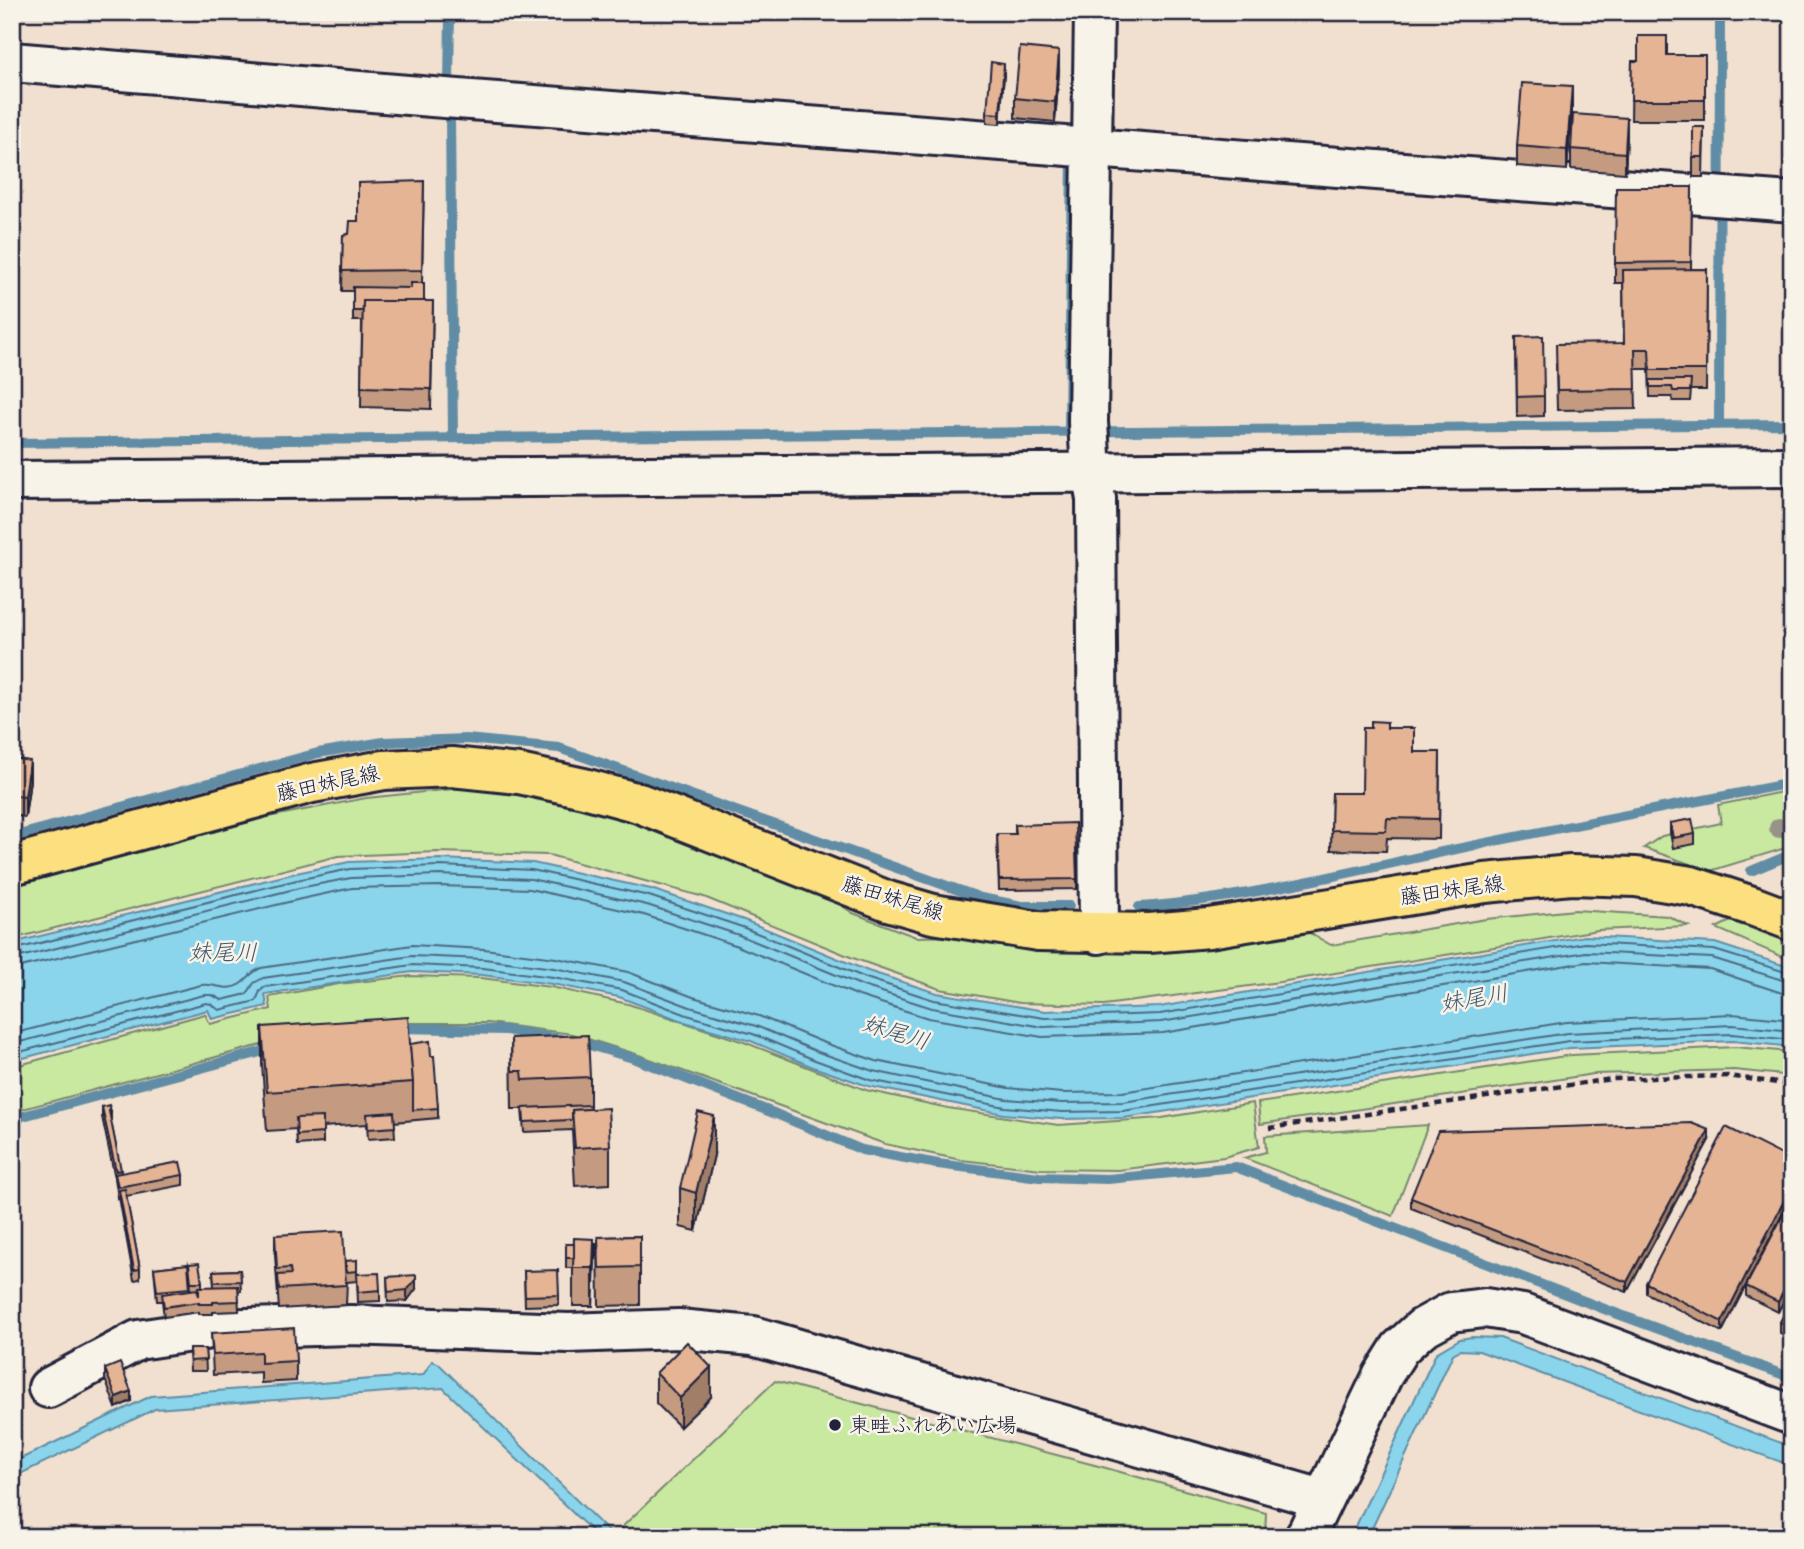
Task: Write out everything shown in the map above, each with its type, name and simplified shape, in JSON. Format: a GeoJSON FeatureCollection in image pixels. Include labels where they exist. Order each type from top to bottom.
{"type":"FeatureCollection","features":[{"type":"Feature","properties":{"kind":"main road","name":"藤田妹尾線"},"geometry":{"type":"LineString","coordinates":[[12,865],[312,783],[384,770],[452,767],[519,774],[639,803],[850,887],[933,914],[1038,931],[1099,934],[1209,928],[1485,883],[1572,875],[1636,877],[1691,886],[1792,921]]}},
{"type":"Feature","properties":{"kind":"street"},"geometry":{"type":"LineString","coordinates":[[1094,12],[1089,445],[1096,499],[1099,934]]}},
{"type":"Feature","properties":{"kind":"street"},"geometry":{"type":"LineString","coordinates":[[12,62],[1792,202]]}},
{"type":"Feature","properties":{"kind":"street"},"geometry":{"type":"LineString","coordinates":[[12,481],[1089,445],[1792,467]]}},
{"type":"Feature","properties":{"kind":"street"},"geometry":{"type":"LineString","coordinates":[[1305,1537],[1383,1375],[1400,1348],[1422,1328],[1451,1312],[1485,1308],[1523,1314],[1792,1415]]}},
{"type":"Feature","properties":{"kind":"street"},"geometry":{"type":"LineString","coordinates":[[48,1388],[138,1340],[211,1329],[351,1325],[569,1333],[678,1329],[752,1336],[1322,1499]]}},
{"type":"Feature","properties":{"kind":"path"},"geometry":{"type":"LineString","coordinates":[[1269,1128],[1612,1079],[1728,1076],[1792,1085]]}},
{"type":"Feature","properties":{"kind":"green space"},"geometry":{"type":"Polygon","coordinates":[[[463,788],[547,798],[633,822],[726,854],[820,891],[853,913],[916,937],[1301,928],[1331,945],[1486,919],[1575,910],[1668,916],[1688,926],[1598,930],[1280,982],[1104,1005],[1020,1003],[940,989],[853,958],[704,897],[549,855],[437,852],[338,856],[12,939],[12,886],[268,817],[366,798],[463,788]]]}},
{"type":"Feature","properties":{"kind":"green space"},"geometry":{"type":"Polygon","coordinates":[[[1792,790],[1792,846],[1710,871],[1644,848],[1662,836],[1721,823],[1718,805],[1792,790]]]}},
{"type":"Feature","properties":{"kind":"green space"},"geometry":{"type":"Polygon","coordinates":[[[1739,917],[1792,941],[1792,961],[1716,928],[1739,917]]]}},
{"type":"Feature","properties":{"kind":"green space"},"geometry":{"type":"Polygon","coordinates":[[[411,976],[481,978],[551,987],[628,1004],[744,1042],[866,1090],[948,1108],[1058,1125],[1162,1118],[1253,1103],[1259,1147],[1224,1157],[1118,1170],[1041,1169],[961,1160],[885,1144],[636,1054],[572,1034],[488,1023],[399,1023],[298,1035],[12,1112],[12,1067],[205,1014],[210,1024],[271,1009],[269,997],[339,984],[411,976]]]}},
{"type":"Feature","properties":{"kind":"green space"},"geometry":{"type":"Polygon","coordinates":[[[1735,1047],[1792,1052],[1792,1076],[1734,1070],[1594,1074],[1260,1124],[1258,1103],[1572,1055],[1735,1047]]]}},
{"type":"Feature","properties":{"kind":"green space"},"geometry":{"type":"Polygon","coordinates":[[[1428,1125],[1393,1216],[1244,1158],[1266,1152],[1265,1136],[1428,1125]]]}},
{"type":"Feature","properties":{"kind":"green space","name":"東畦ふれあい広場"},"geometry":{"type":"Polygon","coordinates":[[[775,1381],[1266,1513],[1265,1537],[630,1537],[621,1528],[775,1381]]]}},
{"type":"Feature","properties":{"kind":"water","name":"妹尾川"},"geometry":{"type":"Polygon","coordinates":[[[440,859],[533,863],[651,889],[744,920],[868,971],[937,993],[1045,1011],[1159,1007],[1585,936],[1715,943],[1792,968],[1792,1047],[1733,1041],[1570,1048],[1124,1118],[1061,1119],[1004,1114],[868,1086],[751,1041],[685,1022],[619,997],[552,984],[482,975],[412,972],[265,994],[267,1006],[212,1019],[208,1010],[12,1061],[12,943],[349,862],[440,859]]]}},
{"type":"Feature","properties":{"kind":"water"},"geometry":{"type":"Polygon","coordinates":[[[1500,1338],[1792,1447],[1792,1466],[1479,1351],[1460,1350],[1453,1354],[1368,1537],[1351,1537],[1436,1353],[1460,1339],[1500,1338]]]}},
{"type":"Feature","properties":{"kind":"water"},"geometry":{"type":"Polygon","coordinates":[[[432,1361],[438,1363],[614,1537],[598,1537],[443,1388],[155,1409],[12,1478],[12,1463],[151,1396],[423,1375],[432,1361]]]}},
{"type":"Feature","properties":{"kind":"building"},"geometry":{"type":"Polygon","coordinates":[[[1638,36],[1667,36],[1667,55],[1705,55],[1705,100],[1631,100],[1632,61],[1638,61],[1638,36]]]}},
{"type":"Feature","properties":{"kind":"building"},"geometry":{"type":"Polygon","coordinates":[[[1020,47],[1059,51],[1055,102],[1015,98],[1020,47]]]}},
{"type":"Feature","properties":{"kind":"building"},"geometry":{"type":"Polygon","coordinates":[[[991,62],[1004,64],[1000,114],[987,113],[991,62]]]}},
{"type":"Feature","properties":{"kind":"building"},"geometry":{"type":"Polygon","coordinates":[[[1522,83],[1572,86],[1567,150],[1517,146],[1522,83]]]}},
{"type":"Feature","properties":{"kind":"building"},"geometry":{"type":"Polygon","coordinates":[[[1573,114],[1627,118],[1625,153],[1571,149],[1573,114]]]}},
{"type":"Feature","properties":{"kind":"building"},"geometry":{"type":"Polygon","coordinates":[[[1693,127],[1704,127],[1703,157],[1693,157],[1693,127]]]}},
{"type":"Feature","properties":{"kind":"building"},"geometry":{"type":"Polygon","coordinates":[[[424,181],[422,270],[342,271],[343,235],[349,234],[350,221],[358,221],[358,183],[424,181]]]}},
{"type":"Feature","properties":{"kind":"building"},"geometry":{"type":"Polygon","coordinates":[[[1616,187],[1692,187],[1691,262],[1615,263],[1616,187]]]}},
{"type":"Feature","properties":{"kind":"building"},"geometry":{"type":"Polygon","coordinates":[[[1707,269],[1706,370],[1650,370],[1649,349],[1635,349],[1636,389],[1557,390],[1556,344],[1624,343],[1623,270],[1707,269]]]}},
{"type":"Feature","properties":{"kind":"building"},"geometry":{"type":"Polygon","coordinates":[[[411,283],[424,283],[424,301],[363,301],[363,311],[353,311],[353,287],[411,288],[411,283]]]}},
{"type":"Feature","properties":{"kind":"building"},"geometry":{"type":"Polygon","coordinates":[[[363,301],[433,301],[431,389],[361,387],[363,301]]]}},
{"type":"Feature","properties":{"kind":"building"},"geometry":{"type":"Polygon","coordinates":[[[1543,336],[1544,396],[1517,397],[1516,337],[1543,336]]]}},
{"type":"Feature","properties":{"kind":"building"},"geometry":{"type":"Polygon","coordinates":[[[1650,380],[1691,380],[1690,391],[1673,391],[1672,387],[1650,387],[1650,380]]]}},
{"type":"Feature","properties":{"kind":"building"},"geometry":{"type":"Polygon","coordinates":[[[12,710],[18,711],[12,747],[12,710]]]}},
{"type":"Feature","properties":{"kind":"building"},"geometry":{"type":"Polygon","coordinates":[[[1371,721],[1387,722],[1387,728],[1414,728],[1414,752],[1440,752],[1439,819],[1387,818],[1386,831],[1331,830],[1332,793],[1362,793],[1363,728],[1371,728],[1371,721]]]}},
{"type":"Feature","properties":{"kind":"building"},"geometry":{"type":"Polygon","coordinates":[[[12,758],[30,761],[25,797],[12,795],[12,758]]]}},
{"type":"Feature","properties":{"kind":"building"},"geometry":{"type":"Polygon","coordinates":[[[1692,819],[1695,834],[1673,838],[1670,823],[1692,819]]]}},
{"type":"Feature","properties":{"kind":"building"},"geometry":{"type":"Polygon","coordinates":[[[1075,823],[1077,879],[999,880],[997,834],[1016,834],[1015,825],[1075,823]]]}},
{"type":"Feature","properties":{"kind":"building"},"geometry":{"type":"Polygon","coordinates":[[[408,1017],[413,1082],[267,1092],[262,1027],[408,1017]]]}},
{"type":"Feature","properties":{"kind":"building"},"geometry":{"type":"Polygon","coordinates":[[[588,1035],[590,1077],[523,1080],[522,1071],[512,1071],[511,1038],[588,1035]]]}},
{"type":"Feature","properties":{"kind":"building"},"geometry":{"type":"Polygon","coordinates":[[[430,1041],[431,1056],[434,1056],[438,1108],[413,1110],[410,1044],[430,1041]]]}},
{"type":"Feature","properties":{"kind":"building"},"geometry":{"type":"Polygon","coordinates":[[[109,1105],[121,1170],[116,1171],[102,1107],[109,1105]]]}},
{"type":"Feature","properties":{"kind":"building"},"geometry":{"type":"Polygon","coordinates":[[[590,1105],[590,1109],[572,1110],[572,1120],[524,1122],[523,1108],[590,1105]]]}},
{"type":"Feature","properties":{"kind":"building"},"geometry":{"type":"Polygon","coordinates":[[[608,1108],[610,1146],[575,1148],[572,1110],[608,1108]]]}},
{"type":"Feature","properties":{"kind":"building"},"geometry":{"type":"Polygon","coordinates":[[[394,1112],[395,1127],[368,1129],[367,1114],[394,1112]]]}},
{"type":"Feature","properties":{"kind":"building"},"geometry":{"type":"Polygon","coordinates":[[[698,1112],[714,1116],[696,1193],[680,1188],[698,1112]]]}},
{"type":"Feature","properties":{"kind":"building"},"geometry":{"type":"Polygon","coordinates":[[[323,1117],[323,1133],[297,1135],[296,1118],[323,1117]]]}},
{"type":"Feature","properties":{"kind":"building"},"geometry":{"type":"Polygon","coordinates":[[[1691,1123],[1709,1130],[1627,1282],[1411,1198],[1438,1131],[1691,1123]]]}},
{"type":"Feature","properties":{"kind":"building"},"geometry":{"type":"Polygon","coordinates":[[[1726,1127],[1792,1160],[1792,1185],[1722,1322],[1646,1283],[1726,1127]]]}},
{"type":"Feature","properties":{"kind":"building"},"geometry":{"type":"Polygon","coordinates":[[[180,1162],[183,1175],[118,1187],[115,1174],[180,1162]]]}},
{"type":"Feature","properties":{"kind":"building"},"geometry":{"type":"Polygon","coordinates":[[[125,1189],[140,1269],[134,1270],[119,1190],[125,1189]]]}},
{"type":"Feature","properties":{"kind":"building"},"geometry":{"type":"Polygon","coordinates":[[[1792,1198],[1792,1275],[1778,1302],[1746,1286],[1792,1198]]]}},
{"type":"Feature","properties":{"kind":"building"},"geometry":{"type":"Polygon","coordinates":[[[343,1231],[346,1285],[279,1289],[278,1275],[291,1274],[290,1268],[277,1269],[275,1235],[343,1231]]]}},
{"type":"Feature","properties":{"kind":"building"},"geometry":{"type":"Polygon","coordinates":[[[640,1236],[640,1267],[599,1268],[598,1237],[640,1236]]]}},
{"type":"Feature","properties":{"kind":"building"},"geometry":{"type":"Polygon","coordinates":[[[574,1238],[594,1239],[593,1268],[573,1268],[574,1238]]]}},
{"type":"Feature","properties":{"kind":"building"},"geometry":{"type":"Polygon","coordinates":[[[566,1244],[574,1244],[574,1258],[566,1258],[566,1244]]]}},
{"type":"Feature","properties":{"kind":"building"},"geometry":{"type":"Polygon","coordinates":[[[357,1260],[357,1271],[347,1272],[345,1261],[357,1260]]]}},
{"type":"Feature","properties":{"kind":"building"},"geometry":{"type":"Polygon","coordinates":[[[199,1263],[202,1282],[191,1282],[189,1264],[199,1263]]]}},
{"type":"Feature","properties":{"kind":"building"},"geometry":{"type":"Polygon","coordinates":[[[188,1264],[190,1288],[157,1291],[154,1268],[188,1264]]]}},
{"type":"Feature","properties":{"kind":"building"},"geometry":{"type":"Polygon","coordinates":[[[240,1270],[241,1281],[214,1282],[213,1271],[240,1270]]]}},
{"type":"Feature","properties":{"kind":"building"},"geometry":{"type":"Polygon","coordinates":[[[558,1270],[559,1295],[525,1296],[524,1271],[558,1270]]]}},
{"type":"Feature","properties":{"kind":"building"},"geometry":{"type":"Polygon","coordinates":[[[379,1273],[380,1290],[358,1292],[357,1274],[379,1273]]]}},
{"type":"Feature","properties":{"kind":"building"},"geometry":{"type":"Polygon","coordinates":[[[416,1275],[407,1290],[388,1292],[387,1277],[416,1275]]]}},
{"type":"Feature","properties":{"kind":"building"},"geometry":{"type":"Polygon","coordinates":[[[238,1286],[239,1301],[213,1304],[199,1302],[164,1307],[162,1294],[197,1289],[199,1296],[199,1287],[238,1286]]]}},
{"type":"Feature","properties":{"kind":"building"},"geometry":{"type":"Polygon","coordinates":[[[1792,1300],[1792,1329],[1780,1322],[1792,1300]]]}},
{"type":"Feature","properties":{"kind":"building"},"geometry":{"type":"Polygon","coordinates":[[[294,1328],[296,1361],[261,1363],[261,1352],[213,1355],[211,1333],[294,1328]]]}},
{"type":"Feature","properties":{"kind":"building"},"geometry":{"type":"Polygon","coordinates":[[[687,1342],[711,1367],[680,1398],[656,1373],[687,1342]]]}},
{"type":"Feature","properties":{"kind":"building"},"geometry":{"type":"Polygon","coordinates":[[[189,1349],[205,1349],[206,1360],[190,1361],[189,1349]]]}},
{"type":"Feature","properties":{"kind":"building"},"geometry":{"type":"Polygon","coordinates":[[[120,1363],[131,1391],[116,1397],[105,1369],[120,1363]]]}},
{"type":"Feature","properties":{"kind":"waterway"},"geometry":{"type":"LineString","coordinates":[[449,85],[450,12]]}},
{"type":"Feature","properties":{"kind":"waterway"},"geometry":{"type":"LineString","coordinates":[[1719,424],[1720,12]]}},
{"type":"Feature","properties":{"kind":"waterway"},"geometry":{"type":"LineString","coordinates":[[450,115],[453,438]]}},
{"type":"Feature","properties":{"kind":"waterway"},"geometry":{"type":"LineString","coordinates":[[1069,432],[1072,154]]}},
{"type":"Feature","properties":{"kind":"waterway"},"geometry":{"type":"LineString","coordinates":[[12,443],[1792,424]]}},
{"type":"Feature","properties":{"kind":"waterway"},"geometry":{"type":"LineString","coordinates":[[12,837],[318,753],[383,742],[467,739],[559,748],[981,898],[1022,906],[1069,906]]}},
{"type":"Feature","properties":{"kind":"waterway"},"geometry":{"type":"LineString","coordinates":[[1139,907],[1255,892],[1533,833],[1792,783]]}},
{"type":"Feature","properties":{"kind":"waterway"},"geometry":{"type":"LineString","coordinates":[[1751,871],[1792,854]]}},
{"type":"Feature","properties":{"kind":"waterway"},"geometry":{"type":"LineString","coordinates":[[395,1028],[506,1030],[560,1039]]}},
{"type":"Feature","properties":{"kind":"waterway"},"geometry":{"type":"LineString","coordinates":[[576,1041],[633,1058],[862,1150],[938,1164],[1039,1177],[1108,1179],[1236,1167],[1792,1378]]}},
{"type":"Feature","properties":{"kind":"waterway"},"geometry":{"type":"LineString","coordinates":[[12,1119],[275,1048]]}},
{"type":"Feature","properties":{"kind":"place","name":"東畦ふれあい広場"},"geometry":{"type":"Point","coordinates":[835,1425]}}]}
